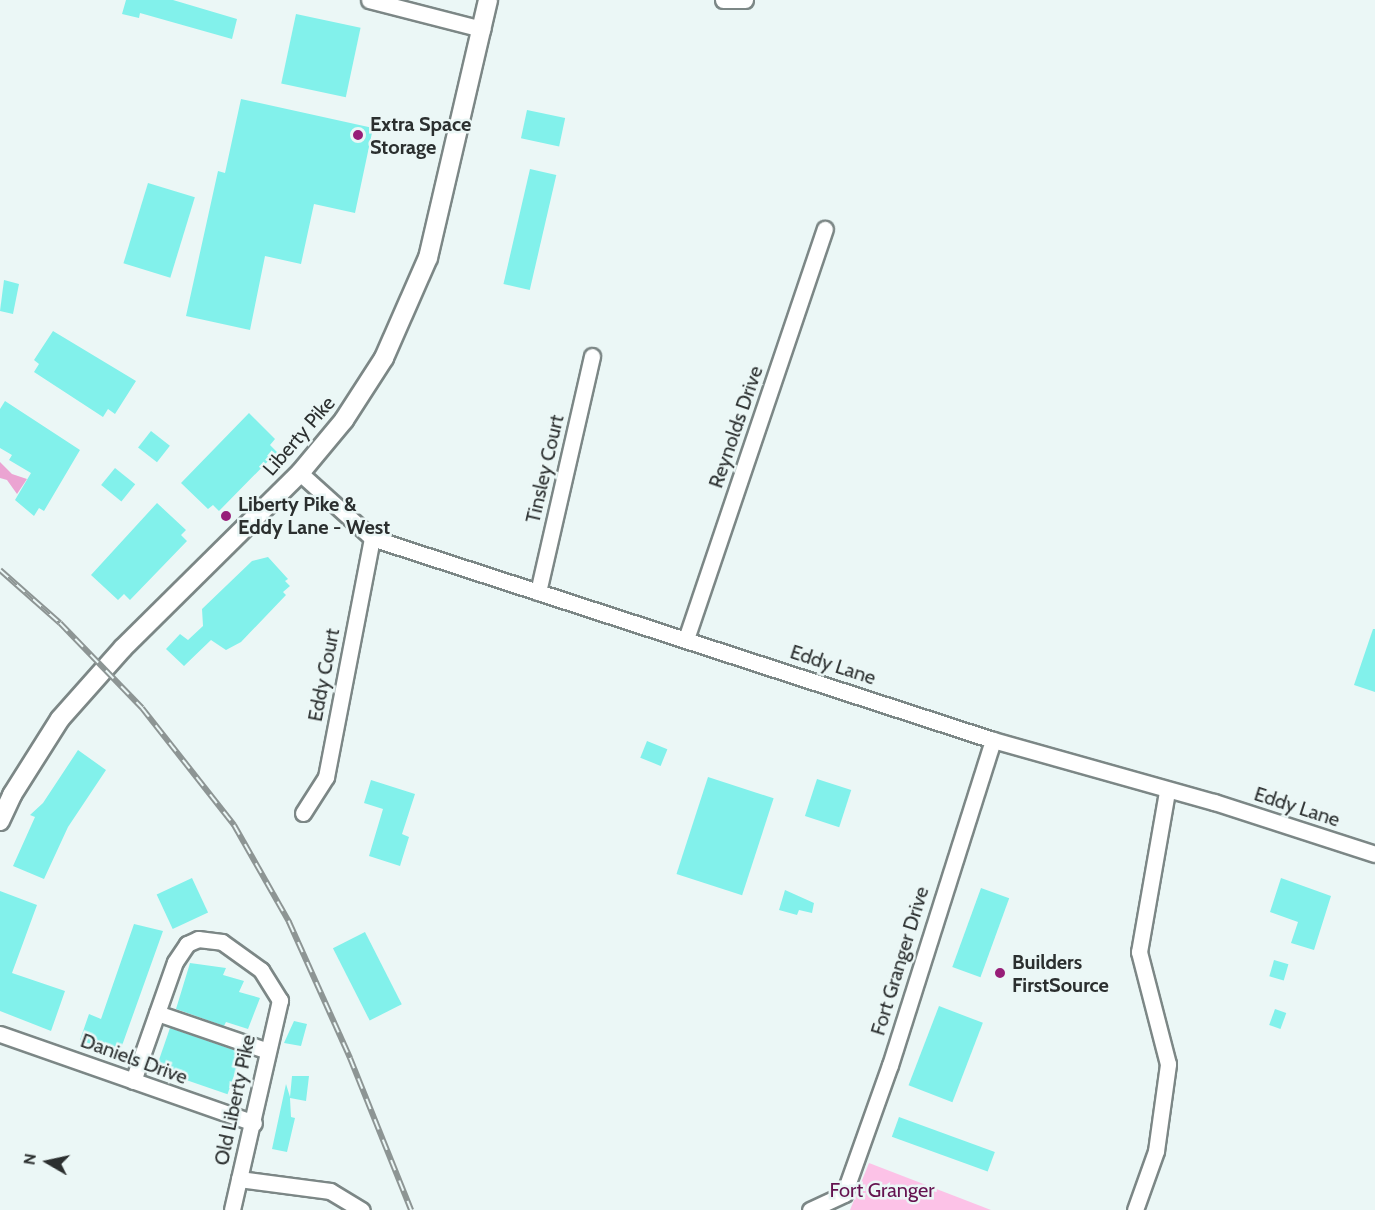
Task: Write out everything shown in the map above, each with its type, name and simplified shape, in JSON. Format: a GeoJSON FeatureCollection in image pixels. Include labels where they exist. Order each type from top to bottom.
{"type":"FeatureCollection","features":[{"type":"Feature","properties":{"kind":"street"},"geometry":{"type":"LineString","coordinates":[[369,0],[482,29]]}},
{"type":"Feature","properties":{"kind":"street","name":"Liberty Pike"},"geometry":{"type":"LineString","coordinates":[[0,821],[38,753],[90,683],[300,473],[365,390],[410,307],[445,199],[488,0]]}},
{"type":"Feature","properties":{"kind":"street"},"geometry":{"type":"LineString","coordinates":[[723,0],[745,0]]}},
{"type":"Feature","properties":{"kind":"street","name":"Reynolds Drive"},"geometry":{"type":"LineString","coordinates":[[687,639],[825,229]]}},
{"type":"Feature","properties":{"kind":"street","name":"Tinsley Court"},"geometry":{"type":"LineString","coordinates":[[538,592],[592,356]]}},
{"type":"Feature","properties":{"kind":"street","name":"Eddy Lane"},"geometry":{"type":"LineString","coordinates":[[300,473],[372,538],[993,740],[1167,790],[1375,854]]}},
{"type":"Feature","properties":{"kind":"street","name":"Eddy Court"},"geometry":{"type":"LineString","coordinates":[[303,813],[326,777],[372,538]]}},
{"type":"Feature","properties":{"kind":"street","name":"Fort Granger Drive"},"geometry":{"type":"LineString","coordinates":[[839,1210],[890,1065],[993,740]]}},
{"type":"Feature","properties":{"kind":"street"},"geometry":{"type":"LineString","coordinates":[[1135,1210],[1156,1151],[1168,1064],[1139,952],[1167,790]]}},
{"type":"Feature","properties":{"kind":"street","name":"Old Liberty Pike"},"geometry":{"type":"LineString","coordinates":[[157,1013],[175,962],[187,944],[198,939],[222,942],[261,970],[280,1000],[254,1123],[232,1210]]}},
{"type":"Feature","properties":{"kind":"street"},"geometry":{"type":"LineString","coordinates":[[133,1081],[157,1013],[268,1051]]}},
{"type":"Feature","properties":{"kind":"street","name":"Daniels Drive"},"geometry":{"type":"LineString","coordinates":[[0,1034],[254,1123]]}},
{"type":"Feature","properties":{"kind":"street"},"geometry":{"type":"LineString","coordinates":[[239,1179],[330,1191],[362,1210]]}},
{"type":"Feature","properties":{"kind":"street"},"geometry":{"type":"LineString","coordinates":[[810,1210],[844,1194]]}},
{"type":"Feature","properties":{"kind":"green space","name":"Fort Granger"},"geometry":{"type":"Polygon","coordinates":[[[869,1163],[991,1210],[850,1210],[869,1163]]]}},
{"type":"Feature","properties":{"kind":"shaded area"},"geometry":{"type":"Polygon","coordinates":[[[0,462],[12,474],[27,479],[17,494],[7,480],[0,478],[0,462]]]}},
{"type":"Feature","properties":{"kind":"building"},"geometry":{"type":"Polygon","coordinates":[[[126,0],[173,0],[237,19],[232,39],[140,13],[139,18],[122,14],[126,0]]]}},
{"type":"Feature","properties":{"kind":"building"},"geometry":{"type":"Polygon","coordinates":[[[296,14],[361,28],[346,97],[281,83],[296,14]]]}},
{"type":"Feature","properties":{"kind":"building"},"geometry":{"type":"Polygon","coordinates":[[[241,99],[373,128],[355,213],[314,204],[301,264],[265,256],[250,330],[186,316],[218,171],[225,173],[241,99]]]}},
{"type":"Feature","properties":{"kind":"building"},"geometry":{"type":"Polygon","coordinates":[[[527,110],[565,118],[559,146],[521,138],[527,110]]]}},
{"type":"Feature","properties":{"kind":"building"},"geometry":{"type":"Polygon","coordinates":[[[530,169],[556,175],[530,290],[503,284],[530,169]]]}},
{"type":"Feature","properties":{"kind":"building"},"geometry":{"type":"Polygon","coordinates":[[[148,183],[195,197],[170,278],[123,263],[148,183]]]}},
{"type":"Feature","properties":{"kind":"building"},"geometry":{"type":"Polygon","coordinates":[[[4,280],[19,284],[13,314],[0,311],[4,280]]]}},
{"type":"Feature","properties":{"kind":"building"},"geometry":{"type":"Polygon","coordinates":[[[53,331],[136,381],[115,414],[108,409],[103,417],[34,372],[39,364],[34,360],[53,331]]]}},
{"type":"Feature","properties":{"kind":"building"},"geometry":{"type":"Polygon","coordinates":[[[5,401],[80,450],[44,511],[39,508],[34,516],[15,500],[31,473],[9,460],[12,455],[0,448],[0,409],[5,401]]]}},
{"type":"Feature","properties":{"kind":"building"},"geometry":{"type":"Polygon","coordinates":[[[249,413],[275,439],[270,445],[277,452],[219,511],[213,505],[208,509],[181,483],[249,413]]]}},
{"type":"Feature","properties":{"kind":"building"},"geometry":{"type":"Polygon","coordinates":[[[151,431],[170,446],[157,462],[138,448],[151,431]]]}},
{"type":"Feature","properties":{"kind":"building"},"geometry":{"type":"Polygon","coordinates":[[[115,468],[135,484],[121,501],[101,485],[115,468]]]}},
{"type":"Feature","properties":{"kind":"building"},"geometry":{"type":"Polygon","coordinates":[[[157,503],[186,530],[181,535],[187,541],[130,600],[124,594],[118,600],[91,575],[157,503]]]}},
{"type":"Feature","properties":{"kind":"building"},"geometry":{"type":"Polygon","coordinates":[[[268,557],[288,579],[285,581],[290,586],[283,592],[286,595],[241,642],[226,650],[211,640],[184,666],[166,649],[180,634],[188,640],[203,626],[202,609],[252,561],[268,557]]]}},
{"type":"Feature","properties":{"kind":"building"},"geometry":{"type":"Polygon","coordinates":[[[1373,629],[1375,629],[1375,692],[1354,685],[1373,629]]]}},
{"type":"Feature","properties":{"kind":"building"},"geometry":{"type":"Polygon","coordinates":[[[647,741],[667,749],[661,766],[640,758],[647,741]]]}},
{"type":"Feature","properties":{"kind":"building"},"geometry":{"type":"Polygon","coordinates":[[[78,750],[106,770],[68,827],[44,879],[13,866],[35,817],[30,815],[43,803],[78,750]]]}},
{"type":"Feature","properties":{"kind":"building"},"geometry":{"type":"Polygon","coordinates":[[[708,777],[774,798],[742,895],[676,874],[708,777]]]}},
{"type":"Feature","properties":{"kind":"building"},"geometry":{"type":"Polygon","coordinates":[[[817,779],[851,790],[839,827],[805,816],[817,779]]]}},
{"type":"Feature","properties":{"kind":"building"},"geometry":{"type":"Polygon","coordinates":[[[371,780],[415,794],[402,834],[409,837],[400,866],[369,856],[383,809],[364,803],[371,780]]]}},
{"type":"Feature","properties":{"kind":"building"},"geometry":{"type":"Polygon","coordinates":[[[192,878],[208,912],[173,929],[157,894],[192,878]]]}},
{"type":"Feature","properties":{"kind":"building"},"geometry":{"type":"Polygon","coordinates":[[[1281,878],[1331,896],[1314,950],[1291,943],[1298,922],[1270,912],[1281,878]]]}},
{"type":"Feature","properties":{"kind":"building"},"geometry":{"type":"Polygon","coordinates":[[[981,888],[1009,898],[980,977],[952,967],[981,888]]]}},
{"type":"Feature","properties":{"kind":"building"},"geometry":{"type":"Polygon","coordinates":[[[785,890],[814,903],[812,913],[799,910],[797,915],[779,910],[785,890]]]}},
{"type":"Feature","properties":{"kind":"building"},"geometry":{"type":"Polygon","coordinates":[[[0,891],[37,905],[12,973],[65,991],[51,1031],[0,1011],[0,891]]]}},
{"type":"Feature","properties":{"kind":"building"},"geometry":{"type":"Polygon","coordinates":[[[134,924],[163,931],[119,1054],[80,1040],[89,1014],[101,1019],[134,924]]]}},
{"type":"Feature","properties":{"kind":"building"},"geometry":{"type":"Polygon","coordinates":[[[365,932],[402,1004],[370,1021],[333,948],[365,932]]]}},
{"type":"Feature","properties":{"kind":"building"},"geometry":{"type":"Polygon","coordinates":[[[1274,960],[1288,964],[1284,980],[1269,976],[1274,960]]]}},
{"type":"Feature","properties":{"kind":"building"},"geometry":{"type":"Polygon","coordinates":[[[190,963],[226,968],[223,975],[244,981],[239,992],[260,998],[248,1029],[226,1022],[224,1026],[176,1009],[190,963]]]}},
{"type":"Feature","properties":{"kind":"building"},"geometry":{"type":"Polygon","coordinates":[[[939,1006],[983,1023],[952,1102],[909,1085],[939,1006]]]}},
{"type":"Feature","properties":{"kind":"building"},"geometry":{"type":"Polygon","coordinates":[[[1275,1009],[1286,1013],[1280,1029],[1269,1025],[1275,1009]]]}},
{"type":"Feature","properties":{"kind":"building"},"geometry":{"type":"Polygon","coordinates":[[[294,1021],[307,1024],[301,1046],[284,1043],[294,1021]]]}},
{"type":"Feature","properties":{"kind":"building"},"geometry":{"type":"Polygon","coordinates":[[[170,1028],[242,1053],[228,1094],[156,1070],[170,1028]]]}},
{"type":"Feature","properties":{"kind":"building"},"geometry":{"type":"Polygon","coordinates":[[[292,1076],[309,1076],[306,1101],[290,1098],[291,1117],[295,1118],[287,1152],[272,1149],[286,1084],[290,1097],[292,1076]]]}},
{"type":"Feature","properties":{"kind":"building"},"geometry":{"type":"Polygon","coordinates":[[[899,1117],[995,1152],[988,1172],[892,1137],[899,1117]]]}},
{"type":"Feature","properties":{"kind":"railway"},"geometry":{"type":"LineString","coordinates":[[0,570],[60,623],[142,708],[234,825],[289,922],[350,1058],[411,1210]]}},
{"type":"Feature","properties":{"kind":"place","name":"Extra Space Storage"},"geometry":{"type":"Point","coordinates":[358,135]}},
{"type":"Feature","properties":{"kind":"place","name":"Liberty Pike & Eddy Lane - West"},"geometry":{"type":"Point","coordinates":[226,516]}},
{"type":"Feature","properties":{"kind":"place","name":"Builders FirstSource"},"geometry":{"type":"Point","coordinates":[1000,973]}}]}
